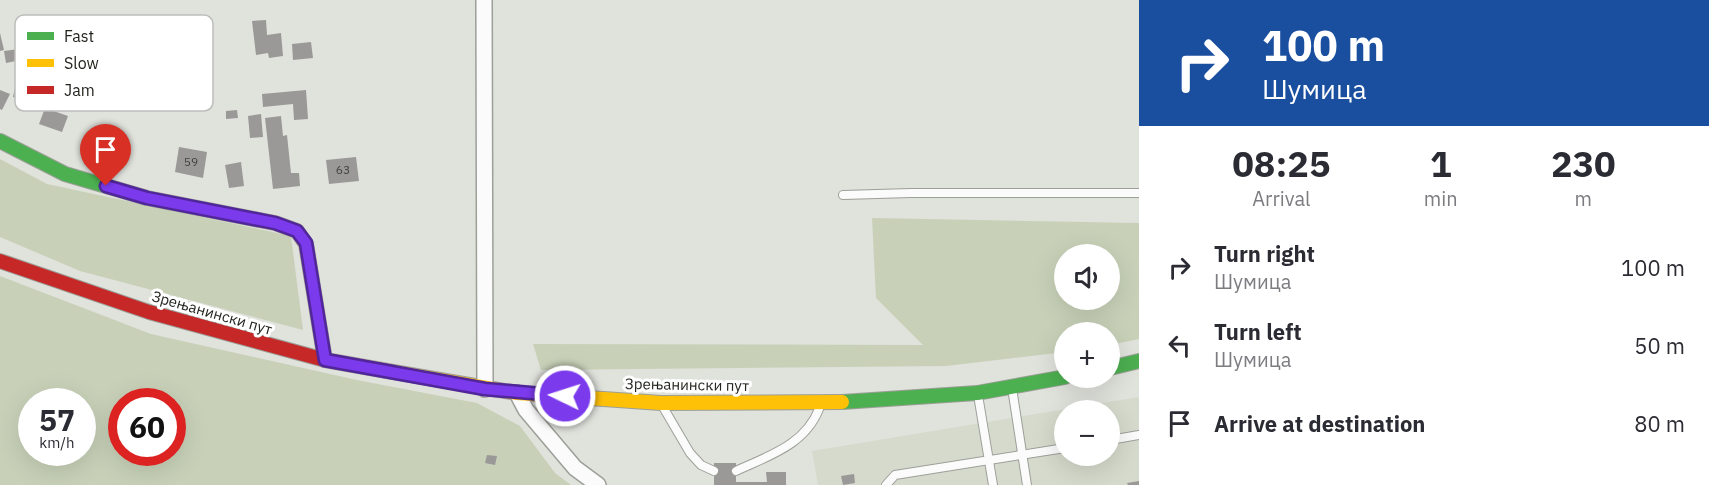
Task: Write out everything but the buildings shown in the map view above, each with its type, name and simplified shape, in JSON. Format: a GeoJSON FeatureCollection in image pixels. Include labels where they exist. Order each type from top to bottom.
{"type":"FeatureCollection","features":[{"type":"Feature","properties":{"kind":"main road"},"geometry":{"type":"LineString","coordinates":[[0,141],[65,174],[147,198],[275,223],[297,231],[306,243],[325,360]]}},
{"type":"Feature","properties":{"kind":"main road","name":"Зрењанински пут"},"geometry":{"type":"LineString","coordinates":[[0,261],[149,312],[325,360],[517,393],[661,403],[820,404],[977,393],[1054,379]]}},
{"type":"Feature","properties":{"kind":"main road"},"geometry":{"type":"LineString","coordinates":[[1120,366],[1139,361]]}},
{"type":"Feature","properties":{"kind":"street"},"geometry":{"type":"LineString","coordinates":[[484,0],[485,389]]}},
{"type":"Feature","properties":{"kind":"street"},"geometry":{"type":"LineString","coordinates":[[517,393],[526,410],[575,468],[598,485]]}},
{"type":"Feature","properties":{"kind":"lane"},"geometry":{"type":"LineString","coordinates":[[843,195],[1139,193]]}},
{"type":"Feature","properties":{"kind":"lane"},"geometry":{"type":"LineString","coordinates":[[1012,387],[1027,485]]}},
{"type":"Feature","properties":{"kind":"lane"},"geometry":{"type":"LineString","coordinates":[[977,393],[993,485]]}},
{"type":"Feature","properties":{"kind":"lane"},"geometry":{"type":"LineString","coordinates":[[661,403],[673,428],[690,453],[701,465],[714,471]]}},
{"type":"Feature","properties":{"kind":"lane"},"geometry":{"type":"LineString","coordinates":[[736,471],[780,452],[793,443],[813,419],[820,404]]}},
{"type":"Feature","properties":{"kind":"lane"},"geometry":{"type":"LineString","coordinates":[[1120,438],[1139,435]]}},
{"type":"Feature","properties":{"kind":"lane"},"geometry":{"type":"LineString","coordinates":[[886,485],[895,475],[1054,450]]}},
{"type":"Feature","properties":{"kind":"shaded area"},"geometry":{"type":"Polygon","coordinates":[[[1139,397],[1139,485],[818,485],[812,451],[1054,411],[1054,466],[1120,466],[1120,400],[1139,397]]]}},
{"type":"Feature","properties":{"kind":"green space"},"geometry":{"type":"Polygon","coordinates":[[[0,159],[47,184],[291,236],[303,330],[80,271],[0,237],[0,159]]]}},
{"type":"Feature","properties":{"kind":"green space"},"geometry":{"type":"Polygon","coordinates":[[[872,218],[1139,223],[1139,339],[1120,343],[1120,322],[1054,322],[1054,353],[946,366],[541,370],[533,344],[923,345],[876,298],[872,218]]]}},
{"type":"Feature","properties":{"kind":"green space"},"geometry":{"type":"Polygon","coordinates":[[[0,276],[151,334],[357,380],[477,403],[520,426],[555,473],[571,485],[0,485],[0,276]]]}},
{"type":"Feature","properties":{"kind":"traffic: fast"},"geometry":{"type":"LineString","coordinates":[[0,141],[65,174],[147,198],[259,220]]}},
{"type":"Feature","properties":{"kind":"traffic: fast"},"geometry":{"type":"LineString","coordinates":[[1120,366],[1139,361]]}},
{"type":"Feature","properties":{"kind":"traffic: fast"},"geometry":{"type":"LineString","coordinates":[[842,402],[977,393],[1054,379]]}},
{"type":"Feature","properties":{"kind":"traffic: slow"},"geometry":{"type":"LineString","coordinates":[[259,220],[297,231],[306,244],[325,360]]}},
{"type":"Feature","properties":{"kind":"traffic: slow"},"geometry":{"type":"LineString","coordinates":[[393,372],[517,393],[661,403],[842,402]]}},
{"type":"Feature","properties":{"kind":"traffic: jam"},"geometry":{"type":"LineString","coordinates":[[0,261],[149,312],[325,360],[393,372]]}},
{"type":"Feature","properties":{"kind":"route"},"geometry":{"type":"LineString","coordinates":[[106,186],[147,198],[275,223],[297,231],[306,243],[325,360],[485,389],[565,396]]}}]}
